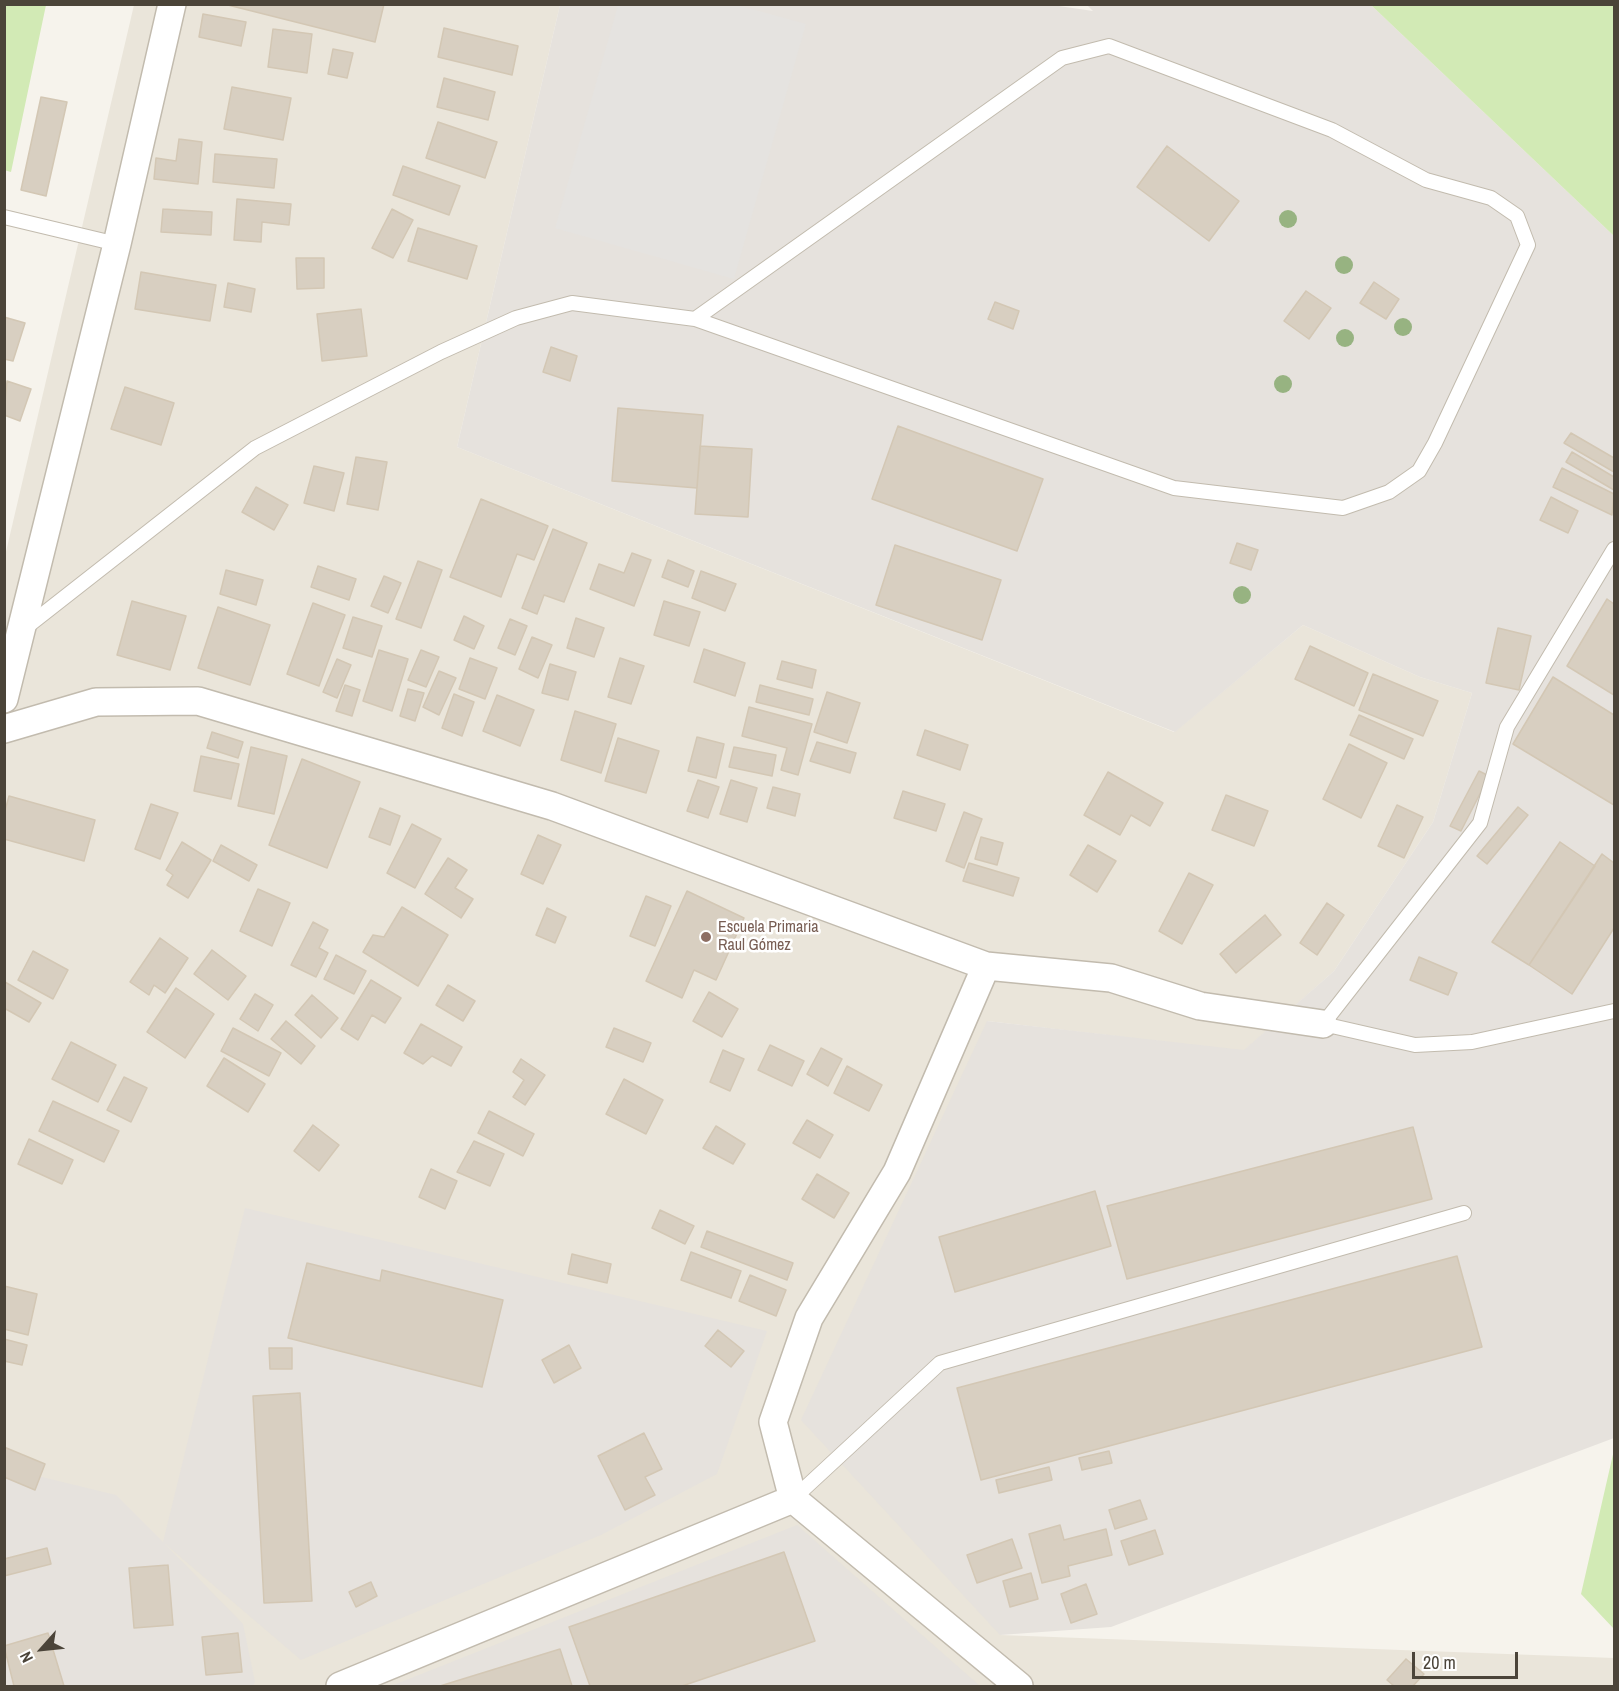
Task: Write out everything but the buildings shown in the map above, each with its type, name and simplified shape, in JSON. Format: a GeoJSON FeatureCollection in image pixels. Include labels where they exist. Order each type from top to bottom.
{"type":"FeatureCollection","features":[{"type":"Feature","properties":{"kind":"street"},"geometry":{"type":"LineString","coordinates":[[4,699],[24,629],[172,4]]}},
{"type":"Feature","properties":{"kind":"street"},"geometry":{"type":"LineString","coordinates":[[4,729],[96,702],[198,701],[552,806],[986,966],[1111,978],[1200,1006],[1323,1024]]}},
{"type":"Feature","properties":{"kind":"street"},"geometry":{"type":"LineString","coordinates":[[986,966],[897,1172],[806,1327],[773,1422],[794,1499],[1019,1686]]}},
{"type":"Feature","properties":{"kind":"street"},"geometry":{"type":"LineString","coordinates":[[340,1686],[794,1499]]}},
{"type":"Feature","properties":{"kind":"lane"},"geometry":{"type":"LineString","coordinates":[[24,629],[255,448],[441,352],[516,318],[572,303],[695,319],[1174,488],[1343,508],[1389,492],[1419,471],[1435,443],[1528,244],[1517,216],[1491,198],[1426,180],[1332,130],[1109,46],[1062,58],[695,319]]}},
{"type":"Feature","properties":{"kind":"lane"},"geometry":{"type":"LineString","coordinates":[[4,217],[117,244]]}},
{"type":"Feature","properties":{"kind":"lane"},"geometry":{"type":"LineString","coordinates":[[1614,549],[1507,727],[1480,823],[1323,1024],[1415,1046],[1472,1042],[1614,1011]]}},
{"type":"Feature","properties":{"kind":"lane"},"geometry":{"type":"LineString","coordinates":[[794,1499],[940,1363],[1464,1213]]}},
{"type":"Feature","properties":{"kind":"shaded area"},"geometry":{"type":"Polygon","coordinates":[[[1045,4],[1093,11],[1087,5],[1371,5],[1614,236],[1614,1438],[1111,1627],[1000,1635],[801,1420],[987,1021],[1244,1050],[1334,971],[1433,822],[1472,693],[1420,677],[1303,625],[1175,732],[457,447],[560,5],[1045,4]]]}},
{"type":"Feature","properties":{"kind":"shaded area"},"geometry":{"type":"Polygon","coordinates":[[[134,5],[560,5],[457,447],[1174,732],[1303,625],[1420,677],[1472,693],[1433,822],[1334,971],[1244,1051],[987,1021],[1000,1635],[1614,1658],[1614,1686],[5,1686],[5,556],[134,5]]]}},
{"type":"Feature","properties":{"kind":"shaded area"},"geometry":{"type":"Polygon","coordinates":[[[618,5],[737,5],[806,24],[734,279],[555,228],[618,5]]]}},
{"type":"Feature","properties":{"kind":"shaded area"},"geometry":{"type":"Polygon","coordinates":[[[245,1208],[767,1331],[717,1474],[601,1535],[301,1660],[164,1543],[243,1624],[255,1682],[253,1686],[5,1686],[5,1468],[116,1495],[163,1542],[245,1208]]]}},
{"type":"Feature","properties":{"kind":"shaded area"},"geometry":{"type":"Polygon","coordinates":[[[797,1525],[980,1686],[391,1686],[797,1525]]]}},
{"type":"Feature","properties":{"kind":"green space"},"geometry":{"type":"Polygon","coordinates":[[[5,4],[46,5],[11,172],[4,170],[5,4]]]}},
{"type":"Feature","properties":{"kind":"green space"},"geometry":{"type":"Polygon","coordinates":[[[1371,5],[1614,5],[1614,236],[1371,5]]]}},
{"type":"Feature","properties":{"kind":"green space"},"geometry":{"type":"Polygon","coordinates":[[[1614,1450],[1614,1629],[1581,1594],[1614,1450]]]}},
{"type":"Feature","properties":{"kind":"place","name":"Escuela Primaria Raul Gómez"},"geometry":{"type":"Point","coordinates":[706,937]}}]}
